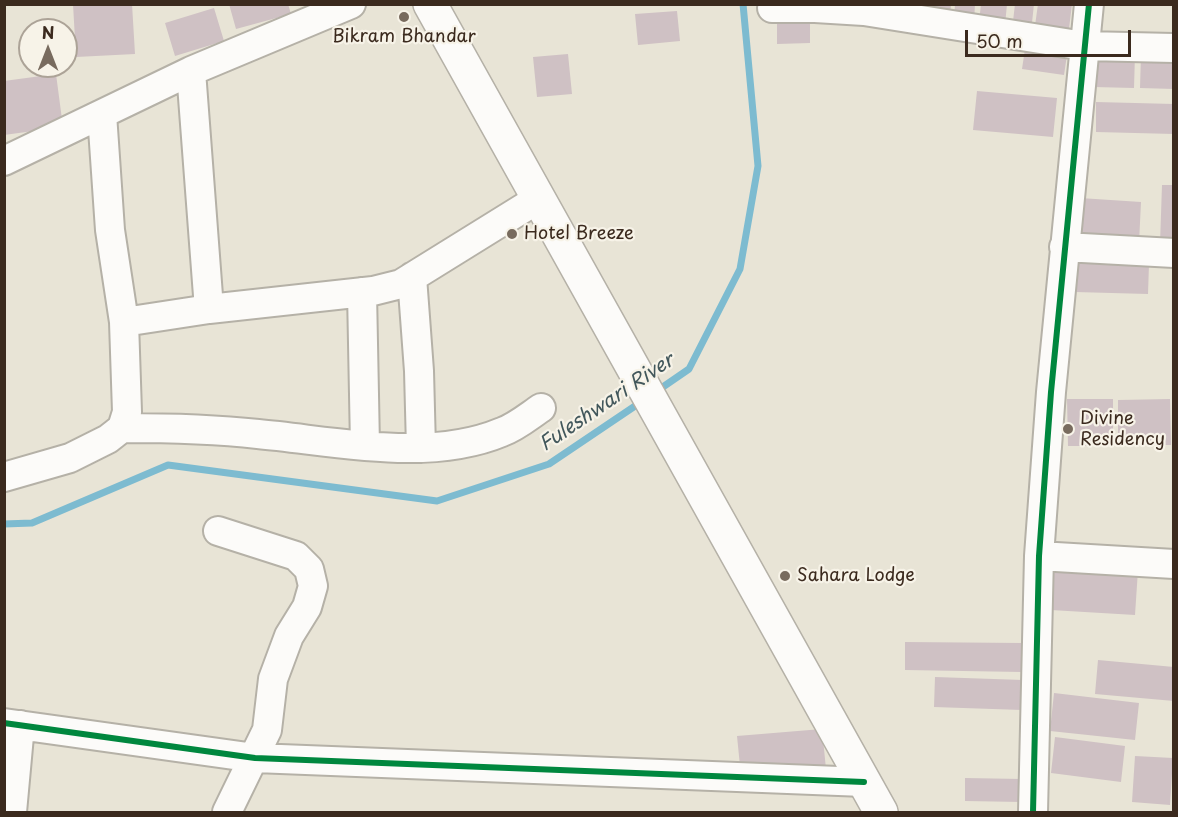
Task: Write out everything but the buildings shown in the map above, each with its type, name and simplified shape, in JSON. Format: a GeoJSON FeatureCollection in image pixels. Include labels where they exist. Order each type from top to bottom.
{"type":"FeatureCollection","features":[{"type":"Feature","properties":{"kind":"main road"},"geometry":{"type":"LineString","coordinates":[[430,4],[881,813]]}},
{"type":"Feature","properties":{"kind":"street"},"geometry":{"type":"LineString","coordinates":[[4,161],[191,71],[351,4]]}},
{"type":"Feature","properties":{"kind":"street"},"geometry":{"type":"LineString","coordinates":[[1033,813],[1039,556],[1064,247],[1089,4]]}},
{"type":"Feature","properties":{"kind":"street"},"geometry":{"type":"LineString","coordinates":[[772,8],[864,11],[1084,46],[1173,48]]}},
{"type":"Feature","properties":{"kind":"street"},"geometry":{"type":"LineString","coordinates":[[191,71],[209,309]]}},
{"type":"Feature","properties":{"kind":"street"},"geometry":{"type":"LineString","coordinates":[[4,477],[70,459],[108,439],[122,428],[128,412],[124,322],[110,230],[102,114]]}},
{"type":"Feature","properties":{"kind":"street"},"geometry":{"type":"LineString","coordinates":[[124,322],[209,309],[362,292],[401,284],[538,199]]}},
{"type":"Feature","properties":{"kind":"street"},"geometry":{"type":"LineString","coordinates":[[1064,247],[1173,253]]}},
{"type":"Feature","properties":{"kind":"street"},"geometry":{"type":"LineString","coordinates":[[412,277],[421,448]]}},
{"type":"Feature","properties":{"kind":"street"},"geometry":{"type":"LineString","coordinates":[[362,292],[365,446]]}},
{"type":"Feature","properties":{"kind":"street"},"geometry":{"type":"LineString","coordinates":[[122,428],[182,427],[365,446],[421,448],[467,442],[504,432],[541,408]]}},
{"type":"Feature","properties":{"kind":"street"},"geometry":{"type":"LineString","coordinates":[[218,531],[296,556],[309,568],[312,586],[307,607],[289,636],[273,679],[267,730],[227,813]]}},
{"type":"Feature","properties":{"kind":"street"},"geometry":{"type":"LineString","coordinates":[[1039,556],[1173,564]]}},
{"type":"Feature","properties":{"kind":"street"},"geometry":{"type":"LineString","coordinates":[[12,813],[12,724],[255,758],[864,782]]}},
{"type":"Feature","properties":{"kind":"waterway","name":"Fuleshwari River"},"geometry":{"type":"LineString","coordinates":[[657,391],[689,369],[740,269],[758,166],[743,4]]}},
{"type":"Feature","properties":{"kind":"waterway","name":"Fuleshwari River"},"geometry":{"type":"LineString","coordinates":[[4,524],[32,523],[168,465],[437,501],[549,464],[641,402]]}},
{"type":"Feature","properties":{"kind":"cycle path"},"geometry":{"type":"LineString","coordinates":[[1033,812],[1039,556],[1051,392],[1089,4]]}},
{"type":"Feature","properties":{"kind":"cycle path"},"geometry":{"type":"LineString","coordinates":[[4,723],[255,758],[864,782]]}},
{"type":"Feature","properties":{"kind":"place","name":"Bikram Bhandar"},"geometry":{"type":"Point","coordinates":[404,17]}},
{"type":"Feature","properties":{"kind":"place","name":"Hotel Breeze"},"geometry":{"type":"Point","coordinates":[512,234]}},
{"type":"Feature","properties":{"kind":"place","name":"Divine Residency"},"geometry":{"type":"Point","coordinates":[1068,429]}},
{"type":"Feature","properties":{"kind":"place","name":"Sahara Lodge"},"geometry":{"type":"Point","coordinates":[785,576]}}]}
